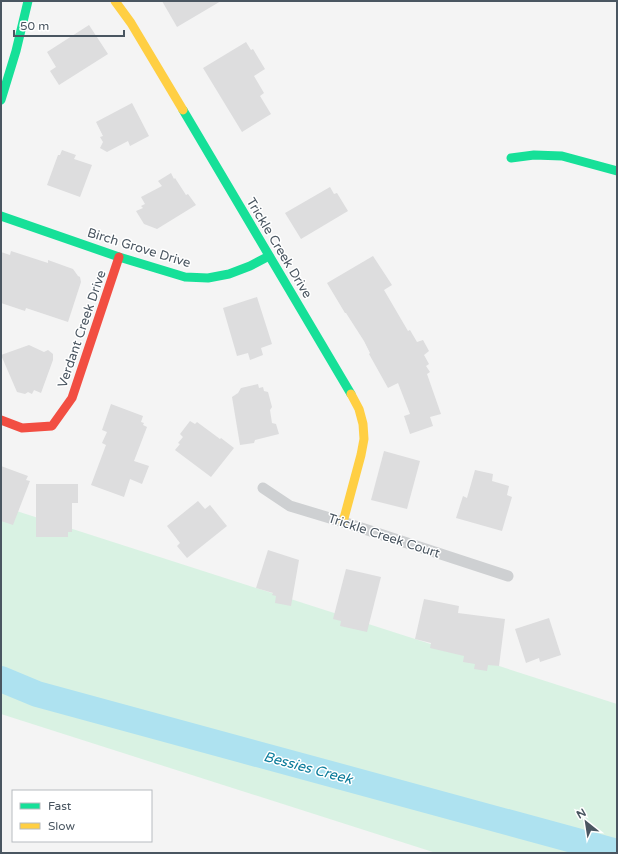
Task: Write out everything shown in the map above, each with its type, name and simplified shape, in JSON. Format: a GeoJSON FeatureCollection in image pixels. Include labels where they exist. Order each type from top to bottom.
{"type":"FeatureCollection","features":[{"type":"Feature","properties":{"kind":"street"},"geometry":{"type":"LineString","coordinates":[[1,100],[12,67],[28,1]]}},
{"type":"Feature","properties":{"kind":"street","name":"Trickle Creek Drive"},"geometry":{"type":"LineString","coordinates":[[115,1],[131,23],[359,409],[363,424],[364,439],[343,522]]}},
{"type":"Feature","properties":{"kind":"street"},"geometry":{"type":"LineString","coordinates":[[511,158],[534,155],[562,156],[617,171]]}},
{"type":"Feature","properties":{"kind":"street","name":"Birch Grove Drive"},"geometry":{"type":"LineString","coordinates":[[1,216],[119,257],[185,277],[208,278],[230,274],[269,256]]}},
{"type":"Feature","properties":{"kind":"street","name":"Verdant Creek Drive"},"geometry":{"type":"LineString","coordinates":[[1,420],[22,428],[52,426],[72,398],[119,257]]}},
{"type":"Feature","properties":{"kind":"street","name":"Trickle Creek Court"},"geometry":{"type":"LineString","coordinates":[[263,488],[290,506],[508,576]]}},
{"type":"Feature","properties":{"kind":"green space"},"geometry":{"type":"Polygon","coordinates":[[[1,506],[617,704],[617,853],[436,853],[1,714],[1,506]]]}},
{"type":"Feature","properties":{"kind":"building"},"geometry":{"type":"Polygon","coordinates":[[[162,1],[221,1],[177,27],[162,1]]]}},
{"type":"Feature","properties":{"kind":"building"},"geometry":{"type":"Polygon","coordinates":[[[89,25],[108,54],[59,85],[50,71],[56,67],[47,52],[89,25]]]}},
{"type":"Feature","properties":{"kind":"building"},"geometry":{"type":"Polygon","coordinates":[[[246,42],[251,50],[253,49],[265,69],[254,76],[264,93],[260,96],[271,114],[242,132],[203,68],[246,42]]]}},
{"type":"Feature","properties":{"kind":"building"},"geometry":{"type":"Polygon","coordinates":[[[132,103],[149,136],[130,146],[128,141],[107,152],[100,148],[103,142],[100,137],[103,136],[96,122],[132,103]]]}},
{"type":"Feature","properties":{"kind":"building"},"geometry":{"type":"Polygon","coordinates":[[[62,150],[76,155],[74,159],[92,165],[80,197],[47,185],[58,155],[60,155],[62,150]]]}},
{"type":"Feature","properties":{"kind":"building"},"geometry":{"type":"Polygon","coordinates":[[[171,173],[186,195],[188,194],[196,205],[157,229],[144,224],[136,211],[143,208],[141,206],[145,204],[141,197],[162,186],[158,181],[171,173]]]}},
{"type":"Feature","properties":{"kind":"building"},"geometry":{"type":"Polygon","coordinates":[[[330,187],[334,194],[337,193],[348,211],[301,239],[285,213],[330,187]]]}},
{"type":"Feature","properties":{"kind":"building"},"geometry":{"type":"Polygon","coordinates":[[[11,251],[48,263],[48,260],[73,269],[80,277],[81,282],[68,322],[26,308],[25,311],[1,303],[1,252],[10,255],[11,251]]]}},
{"type":"Feature","properties":{"kind":"building"},"geometry":{"type":"Polygon","coordinates":[[[373,256],[392,285],[384,290],[408,331],[410,330],[417,342],[423,340],[429,351],[424,355],[429,364],[426,366],[430,372],[427,374],[441,414],[430,417],[433,426],[410,434],[404,416],[410,414],[398,383],[388,388],[369,354],[370,353],[364,341],[327,283],[373,256]]]}},
{"type":"Feature","properties":{"kind":"building"},"geometry":{"type":"Polygon","coordinates":[[[257,297],[272,344],[261,348],[263,355],[250,360],[248,353],[237,356],[223,308],[257,297]]]}},
{"type":"Feature","properties":{"kind":"building"},"geometry":{"type":"Polygon","coordinates":[[[29,345],[44,352],[48,350],[53,354],[53,360],[41,393],[34,390],[32,394],[28,392],[25,394],[17,392],[1,355],[29,345]]]}},
{"type":"Feature","properties":{"kind":"building"},"geometry":{"type":"Polygon","coordinates":[[[258,384],[259,388],[263,387],[264,391],[268,392],[272,407],[270,410],[272,423],[276,424],[279,434],[255,440],[254,443],[240,445],[232,397],[238,393],[241,388],[258,384]]]}},
{"type":"Feature","properties":{"kind":"building"},"geometry":{"type":"Polygon","coordinates":[[[111,404],[143,416],[141,422],[147,427],[134,461],[149,466],[142,484],[130,479],[124,497],[91,485],[106,445],[102,443],[107,432],[102,430],[111,404]]]}},
{"type":"Feature","properties":{"kind":"building"},"geometry":{"type":"Polygon","coordinates":[[[190,421],[195,424],[197,422],[234,448],[211,477],[175,450],[183,437],[180,434],[190,421]]]}},
{"type":"Feature","properties":{"kind":"building"},"geometry":{"type":"Polygon","coordinates":[[[384,451],[420,461],[407,509],[371,500],[384,451]]]}},
{"type":"Feature","properties":{"kind":"building"},"geometry":{"type":"Polygon","coordinates":[[[1,466],[28,476],[26,480],[30,481],[13,525],[1,521],[1,466]]]}},
{"type":"Feature","properties":{"kind":"building"},"geometry":{"type":"Polygon","coordinates":[[[475,470],[493,474],[492,481],[509,486],[507,495],[512,497],[502,531],[456,518],[463,496],[467,498],[475,470]]]}},
{"type":"Feature","properties":{"kind":"building"},"geometry":{"type":"Polygon","coordinates":[[[36,484],[78,484],[78,503],[72,503],[72,532],[68,532],[68,537],[36,537],[36,484]]]}},
{"type":"Feature","properties":{"kind":"building"},"geometry":{"type":"Polygon","coordinates":[[[198,501],[205,509],[210,505],[227,526],[187,558],[177,546],[180,543],[167,526],[198,501]]]}},
{"type":"Feature","properties":{"kind":"building"},"geometry":{"type":"Polygon","coordinates":[[[268,550],[299,560],[291,606],[275,603],[276,596],[272,595],[273,593],[256,588],[268,550]]]}},
{"type":"Feature","properties":{"kind":"building"},"geometry":{"type":"Polygon","coordinates":[[[346,569],[381,577],[367,632],[340,626],[341,621],[333,619],[346,569]]]}},
{"type":"Feature","properties":{"kind":"building"},"geometry":{"type":"Polygon","coordinates":[[[424,599],[459,606],[458,613],[505,619],[499,666],[488,665],[487,671],[474,669],[475,664],[463,662],[464,656],[430,648],[431,643],[415,639],[424,599]]]}},
{"type":"Feature","properties":{"kind":"building"},"geometry":{"type":"Polygon","coordinates":[[[549,618],[561,655],[540,662],[539,658],[526,663],[515,629],[549,618]]]}},
{"type":"Feature","properties":{"kind":"waterway","name":"Bessies Creek"},"geometry":{"type":"LineString","coordinates":[[1,679],[37,694],[617,852]]}},
{"type":"Feature","properties":{"kind":"traffic: fast"},"geometry":{"type":"LineString","coordinates":[[1,100],[16,51],[28,1]]}},
{"type":"Feature","properties":{"kind":"traffic: fast"},"geometry":{"type":"LineString","coordinates":[[183,110],[351,394]]}},
{"type":"Feature","properties":{"kind":"traffic: fast"},"geometry":{"type":"LineString","coordinates":[[511,158],[534,155],[562,156],[617,171]]}},
{"type":"Feature","properties":{"kind":"traffic: fast"},"geometry":{"type":"LineString","coordinates":[[1,216],[119,257],[185,277],[208,278],[229,274],[250,266],[269,256]]}},
{"type":"Feature","properties":{"kind":"traffic: slow"},"geometry":{"type":"LineString","coordinates":[[115,1],[131,23],[183,110]]}},
{"type":"Feature","properties":{"kind":"traffic: slow"},"geometry":{"type":"LineString","coordinates":[[343,522],[364,439],[363,424],[359,409],[351,394]]}},
{"type":"Feature","properties":{"kind":"traffic: jam"},"geometry":{"type":"LineString","coordinates":[[1,420],[22,428],[52,426],[72,398],[119,257]]}}]}
